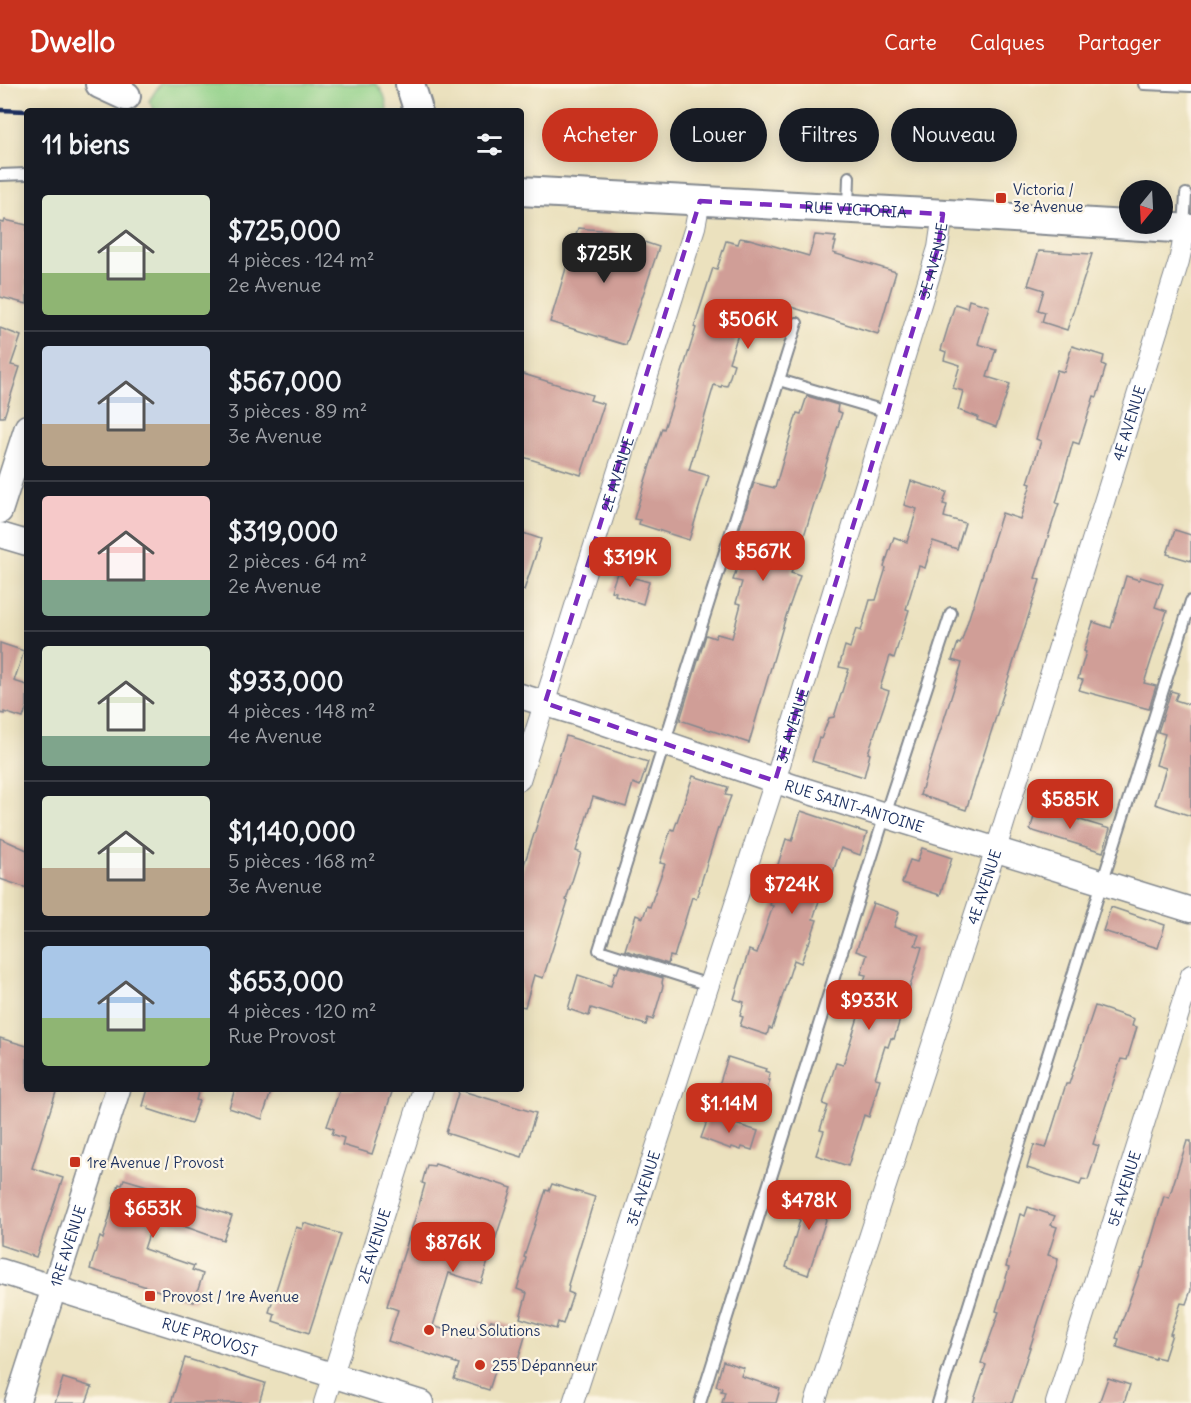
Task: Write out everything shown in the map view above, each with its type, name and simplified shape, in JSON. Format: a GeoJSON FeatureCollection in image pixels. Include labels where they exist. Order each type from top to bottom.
{"type":"FeatureCollection","features":[{"type":"Feature","properties":{"kind":"main road"},"geometry":{"type":"LineString","coordinates":[[100,84],[126,97]]}},
{"type":"Feature","properties":{"kind":"main road","name":"RUE VICTORIA"},"geometry":{"type":"LineString","coordinates":[[524,190],[1188,229]]}},
{"type":"Feature","properties":{"kind":"street","name":"2E AVENUE"},"geometry":{"type":"LineString","coordinates":[[524,768],[692,238],[700,201]]}},
{"type":"Feature","properties":{"kind":"street","name":"3E AVENUE"},"geometry":{"type":"LineString","coordinates":[[573,1403],[775,781],[938,248],[943,214]]}},
{"type":"Feature","properties":{"kind":"street","name":"4E AVENUE"},"geometry":{"type":"LineString","coordinates":[[816,1403],[996,849],[1188,229]]}},
{"type":"Feature","properties":{"kind":"street"},"geometry":{"type":"LineString","coordinates":[[0,511],[24,436]]}},
{"type":"Feature","properties":{"kind":"street"},"geometry":{"type":"LineString","coordinates":[[0,535],[24,542]]}},
{"type":"Feature","properties":{"kind":"street","name":"RUE SAINT-ANTOINE"},"geometry":{"type":"LineString","coordinates":[[524,697],[775,781],[1191,910]]}},
{"type":"Feature","properties":{"kind":"street","name":"5E AVENUE"},"geometry":{"type":"LineString","coordinates":[[1056,1403],[1191,975]]}},
{"type":"Feature","properties":{"kind":"street","name":"1RE AVENUE"},"geometry":{"type":"LineString","coordinates":[[17,1403],[117,1092]]}},
{"type":"Feature","properties":{"kind":"street","name":"2E AVENUE"},"geometry":{"type":"LineString","coordinates":[[324,1403],[422,1092]]}},
{"type":"Feature","properties":{"kind":"street","name":"RUE PROVOST"},"geometry":{"type":"LineString","coordinates":[[0,1271],[421,1403]]}},
{"type":"Feature","properties":{"kind":"lane"},"geometry":{"type":"LineString","coordinates":[[1144,84],[1191,86]]}},
{"type":"Feature","properties":{"kind":"lane"},"geometry":{"type":"LineString","coordinates":[[0,175],[24,174]]}},
{"type":"Feature","properties":{"kind":"lane"},"geometry":{"type":"LineString","coordinates":[[848,209],[849,177]]}},
{"type":"Feature","properties":{"kind":"lane"},"geometry":{"type":"LineString","coordinates":[[1186,194],[1188,229]]}},
{"type":"Feature","properties":{"kind":"lane"},"geometry":{"type":"LineString","coordinates":[[709,985],[598,950],[797,323]]}},
{"type":"Feature","properties":{"kind":"lane"},"geometry":{"type":"LineString","coordinates":[[779,380],[888,412]]}},
{"type":"Feature","properties":{"kind":"lane"},"geometry":{"type":"LineString","coordinates":[[938,1403],[1191,601]]}},
{"type":"Feature","properties":{"kind":"lane"},"geometry":{"type":"LineString","coordinates":[[700,1403],[951,613]]}},
{"type":"Feature","properties":{"kind":"highlighted area"},"geometry":{"type":"Polygon","coordinates":[[[700,201],[943,214],[938,248],[775,781],[545,703],[700,201]]]}},
{"type":"Feature","properties":{"kind":"green space"},"geometry":{"type":"Polygon","coordinates":[[[160,84],[376,84],[384,96],[387,108],[153,108],[149,101],[160,84]]]}},
{"type":"Feature","properties":{"kind":"building"},"geometry":{"type":"Polygon","coordinates":[[[5,220],[24,224],[24,303],[0,297],[0,222],[4,223],[5,220]]]}},
{"type":"Feature","properties":{"kind":"building"},"geometry":{"type":"Polygon","coordinates":[[[578,228],[611,231],[659,247],[626,345],[550,322],[578,228]]]}},
{"type":"Feature","properties":{"kind":"building"},"geometry":{"type":"Polygon","coordinates":[[[815,235],[836,237],[833,253],[896,272],[878,334],[775,302],[766,329],[742,322],[729,362],[734,364],[727,386],[714,385],[689,470],[709,476],[689,540],[639,524],[640,520],[634,519],[646,478],[671,408],[713,268],[717,269],[726,241],[738,244],[740,238],[746,238],[809,256],[815,235]]]}},
{"type":"Feature","properties":{"kind":"building"},"geometry":{"type":"Polygon","coordinates":[[[1039,251],[1092,254],[1067,330],[1042,322],[1045,312],[1038,310],[1044,290],[1028,285],[1039,251]]]}},
{"type":"Feature","properties":{"kind":"building"},"geometry":{"type":"Polygon","coordinates":[[[969,300],[989,306],[978,344],[996,349],[987,377],[1010,384],[996,427],[958,410],[963,391],[953,388],[960,365],[944,360],[946,352],[941,350],[955,304],[967,308],[969,300]]]}},
{"type":"Feature","properties":{"kind":"building"},"geometry":{"type":"Polygon","coordinates":[[[0,328],[21,336],[11,365],[20,367],[4,417],[0,417],[0,328]]]}},
{"type":"Feature","properties":{"kind":"building"},"geometry":{"type":"Polygon","coordinates":[[[1072,346],[1104,356],[1102,364],[1106,366],[1079,444],[1073,442],[1056,503],[1059,504],[1035,578],[1040,580],[966,810],[920,795],[962,663],[952,660],[958,643],[960,644],[962,640],[1002,513],[1020,519],[1041,441],[1036,439],[1057,370],[1064,372],[1072,346]]]}},
{"type":"Feature","properties":{"kind":"building"},"geometry":{"type":"Polygon","coordinates":[[[524,374],[592,395],[590,400],[604,404],[581,475],[524,457],[524,374]]]}},
{"type":"Feature","properties":{"kind":"building"},"geometry":{"type":"Polygon","coordinates":[[[807,396],[838,405],[837,411],[842,413],[791,573],[800,576],[749,743],[680,720],[706,635],[715,638],[717,634],[732,638],[741,604],[736,603],[742,582],[733,580],[740,559],[731,556],[754,483],[775,488],[797,413],[801,414],[807,396]]]}},
{"type":"Feature","properties":{"kind":"building"},"geometry":{"type":"Polygon","coordinates":[[[911,481],[947,492],[943,504],[947,505],[944,517],[965,523],[957,549],[933,541],[925,568],[919,566],[906,609],[909,610],[894,658],[890,656],[880,688],[889,691],[868,753],[870,754],[864,777],[812,761],[819,738],[821,739],[829,718],[834,717],[849,669],[839,667],[845,646],[850,648],[856,629],[861,631],[870,600],[876,600],[894,537],[907,542],[917,509],[904,505],[911,481]]]}},
{"type":"Feature","properties":{"kind":"building"},"geometry":{"type":"Polygon","coordinates":[[[1175,530],[1191,535],[1191,561],[1167,554],[1175,530]]]}},
{"type":"Feature","properties":{"kind":"building"},"geometry":{"type":"Polygon","coordinates":[[[524,533],[541,539],[524,590],[524,533]]]}},
{"type":"Feature","properties":{"kind":"building"},"geometry":{"type":"Polygon","coordinates":[[[617,573],[649,582],[643,604],[615,595],[616,592],[611,591],[617,573]]]}},
{"type":"Feature","properties":{"kind":"building"},"geometry":{"type":"Polygon","coordinates":[[[1126,576],[1139,580],[1140,577],[1163,584],[1155,607],[1167,611],[1144,683],[1156,686],[1149,709],[1079,690],[1083,680],[1078,679],[1093,622],[1111,628],[1126,576]]]}},
{"type":"Feature","properties":{"kind":"building"},"geometry":{"type":"Polygon","coordinates":[[[0,643],[24,651],[14,681],[24,684],[24,715],[23,718],[4,712],[4,714],[0,713],[0,643]]]}},
{"type":"Feature","properties":{"kind":"building"},"geometry":{"type":"Polygon","coordinates":[[[1171,691],[1178,693],[1175,700],[1191,705],[1191,816],[1155,804],[1166,768],[1156,765],[1165,734],[1158,732],[1171,691]]]}},
{"type":"Feature","properties":{"kind":"building"},"geometry":{"type":"Polygon","coordinates":[[[566,736],[648,762],[640,786],[633,783],[626,807],[593,797],[576,851],[581,853],[566,900],[568,901],[543,978],[534,975],[525,1007],[524,865],[566,736]]]}},
{"type":"Feature","properties":{"kind":"building"},"geometry":{"type":"Polygon","coordinates":[[[693,776],[728,787],[725,795],[731,796],[718,828],[696,899],[692,897],[674,957],[670,956],[668,964],[625,950],[636,915],[643,918],[647,906],[650,907],[665,864],[660,863],[671,829],[674,830],[693,776]]]}},
{"type":"Feature","properties":{"kind":"building"},"geometry":{"type":"Polygon","coordinates":[[[1037,807],[1110,829],[1103,852],[1030,830],[1037,807]]]}},
{"type":"Feature","properties":{"kind":"building"},"geometry":{"type":"Polygon","coordinates":[[[801,811],[867,833],[860,855],[841,848],[828,887],[824,886],[813,919],[817,920],[809,943],[801,963],[794,960],[772,1029],[769,1028],[767,1035],[740,1026],[744,1002],[734,999],[749,950],[757,953],[773,906],[767,901],[775,874],[786,839],[792,841],[801,811]]]}},
{"type":"Feature","properties":{"kind":"building"},"geometry":{"type":"Polygon","coordinates":[[[0,838],[24,849],[24,887],[0,879],[0,838]]]}},
{"type":"Feature","properties":{"kind":"building"},"geometry":{"type":"Polygon","coordinates":[[[922,848],[952,858],[940,895],[902,883],[910,860],[917,862],[922,848]]]}},
{"type":"Feature","properties":{"kind":"building"},"geometry":{"type":"Polygon","coordinates":[[[873,903],[899,912],[894,927],[919,935],[915,945],[922,947],[894,1039],[891,1038],[888,1047],[885,1046],[875,1078],[880,1079],[869,1117],[864,1115],[848,1166],[816,1155],[824,1131],[820,1130],[828,1106],[823,1104],[836,1063],[843,1065],[867,989],[862,987],[866,975],[861,974],[867,955],[856,951],[873,903]]]}},
{"type":"Feature","properties":{"kind":"building"},"geometry":{"type":"Polygon","coordinates":[[[1111,907],[1165,925],[1158,948],[1103,931],[1111,907]]]}},
{"type":"Feature","properties":{"kind":"building"},"geometry":{"type":"Polygon","coordinates":[[[620,965],[663,978],[663,986],[653,1020],[648,1018],[646,1025],[591,1008],[589,1016],[568,1009],[578,975],[611,986],[615,972],[617,973],[620,965]]]}},
{"type":"Feature","properties":{"kind":"building"},"geometry":{"type":"Polygon","coordinates":[[[1095,1006],[1134,1019],[1132,1026],[1137,1027],[1127,1060],[1121,1059],[1093,1144],[1099,1146],[1088,1180],[1082,1179],[1080,1185],[1027,1168],[1034,1145],[1046,1148],[1066,1084],[1069,1084],[1095,1006]]]}},
{"type":"Feature","properties":{"kind":"building"},"geometry":{"type":"Polygon","coordinates":[[[0,1038],[24,1045],[24,1092],[56,1092],[32,1168],[63,1178],[36,1257],[0,1245],[0,1038]]]}},
{"type":"Feature","properties":{"kind":"building"},"geometry":{"type":"Polygon","coordinates":[[[728,1057],[766,1069],[765,1071],[770,1073],[764,1100],[718,1088],[728,1057]]]}},
{"type":"Feature","properties":{"kind":"building"},"geometry":{"type":"Polygon","coordinates":[[[147,1092],[198,1092],[196,1100],[199,1101],[191,1123],[143,1106],[147,1092]]]}},
{"type":"Feature","properties":{"kind":"building"},"geometry":{"type":"Polygon","coordinates":[[[234,1092],[271,1092],[262,1119],[229,1108],[234,1092]]]}},
{"type":"Feature","properties":{"kind":"building"},"geometry":{"type":"Polygon","coordinates":[[[339,1092],[392,1092],[372,1154],[342,1145],[344,1138],[332,1134],[334,1129],[327,1126],[339,1092]]]}},
{"type":"Feature","properties":{"kind":"building"},"geometry":{"type":"Polygon","coordinates":[[[458,1092],[466,1092],[536,1113],[522,1157],[446,1133],[458,1092]]]}},
{"type":"Feature","properties":{"kind":"building"},"geometry":{"type":"Polygon","coordinates":[[[709,1116],[758,1131],[752,1150],[742,1147],[741,1150],[732,1147],[731,1149],[701,1138],[709,1116]]]}},
{"type":"Feature","properties":{"kind":"building"},"geometry":{"type":"Polygon","coordinates":[[[1187,1141],[1191,1141],[1191,1290],[1186,1304],[1181,1303],[1164,1359],[1156,1357],[1155,1359],[1117,1347],[1119,1339],[1116,1338],[1141,1268],[1143,1268],[1164,1196],[1169,1198],[1187,1141]]]}},
{"type":"Feature","properties":{"kind":"building"},"geometry":{"type":"Polygon","coordinates":[[[435,1164],[512,1188],[481,1283],[449,1273],[433,1326],[471,1338],[475,1326],[479,1327],[481,1321],[489,1324],[491,1320],[527,1330],[516,1367],[498,1362],[489,1390],[454,1379],[459,1364],[388,1341],[398,1310],[387,1306],[425,1184],[422,1183],[427,1165],[434,1166],[435,1164]]]}},
{"type":"Feature","properties":{"kind":"building"},"geometry":{"type":"Polygon","coordinates":[[[124,1179],[177,1195],[179,1198],[232,1216],[223,1240],[155,1216],[144,1249],[194,1266],[192,1270],[203,1274],[194,1302],[90,1269],[100,1237],[103,1239],[119,1184],[122,1185],[124,1179]]]}},
{"type":"Feature","properties":{"kind":"building"},"geometry":{"type":"Polygon","coordinates":[[[552,1184],[595,1197],[568,1285],[568,1292],[573,1294],[563,1324],[558,1322],[556,1329],[520,1318],[527,1293],[517,1289],[526,1258],[524,1257],[546,1190],[549,1191],[552,1184]]]}},
{"type":"Feature","properties":{"kind":"building"},"geometry":{"type":"Polygon","coordinates":[[[806,1190],[833,1198],[808,1275],[786,1267],[806,1190]]]}},
{"type":"Feature","properties":{"kind":"building"},"geometry":{"type":"Polygon","coordinates":[[[1028,1207],[1055,1216],[1051,1225],[1057,1227],[1048,1255],[1058,1258],[1057,1264],[1012,1403],[973,1403],[986,1365],[981,1363],[999,1312],[996,1311],[1009,1268],[1006,1267],[1020,1214],[1025,1216],[1028,1207]]]}},
{"type":"Feature","properties":{"kind":"building"},"geometry":{"type":"Polygon","coordinates":[[[304,1223],[341,1234],[309,1333],[273,1321],[275,1314],[269,1312],[296,1227],[302,1229],[304,1223]]]}},
{"type":"Feature","properties":{"kind":"building"},"geometry":{"type":"Polygon","coordinates":[[[185,1358],[265,1383],[259,1403],[171,1403],[185,1358]]]}},
{"type":"Feature","properties":{"kind":"building"},"geometry":{"type":"Polygon","coordinates":[[[723,1361],[744,1368],[741,1376],[780,1389],[776,1403],[722,1403],[725,1392],[716,1386],[723,1361]]]}},
{"type":"Feature","properties":{"kind":"building"},"geometry":{"type":"Polygon","coordinates":[[[63,1378],[92,1387],[86,1403],[55,1403],[63,1378]]]}},
{"type":"Feature","properties":{"kind":"building"},"geometry":{"type":"Polygon","coordinates":[[[1108,1378],[1130,1385],[1124,1403],[1099,1403],[1108,1378]]]}},
{"type":"Feature","properties":{"kind":"railway"},"geometry":{"type":"LineString","coordinates":[[0,110],[24,111]]}},
{"type":"Feature","properties":{"kind":"place","name":"Victoria / 3e Avenue"},"geometry":{"type":"Point","coordinates":[1001,198]}},
{"type":"Feature","properties":{"kind":"place","name":"1re Avenue / Provost"},"geometry":{"type":"Point","coordinates":[75,1162]}},
{"type":"Feature","properties":{"kind":"place","name":"Provost / 1re Avenue"},"geometry":{"type":"Point","coordinates":[150,1296]}},
{"type":"Feature","properties":{"kind":"place","name":"Pneu Solutions"},"geometry":{"type":"Point","coordinates":[429,1330]}},
{"type":"Feature","properties":{"kind":"place","name":"255 Dépanneur"},"geometry":{"type":"Point","coordinates":[480,1365]}}]}
